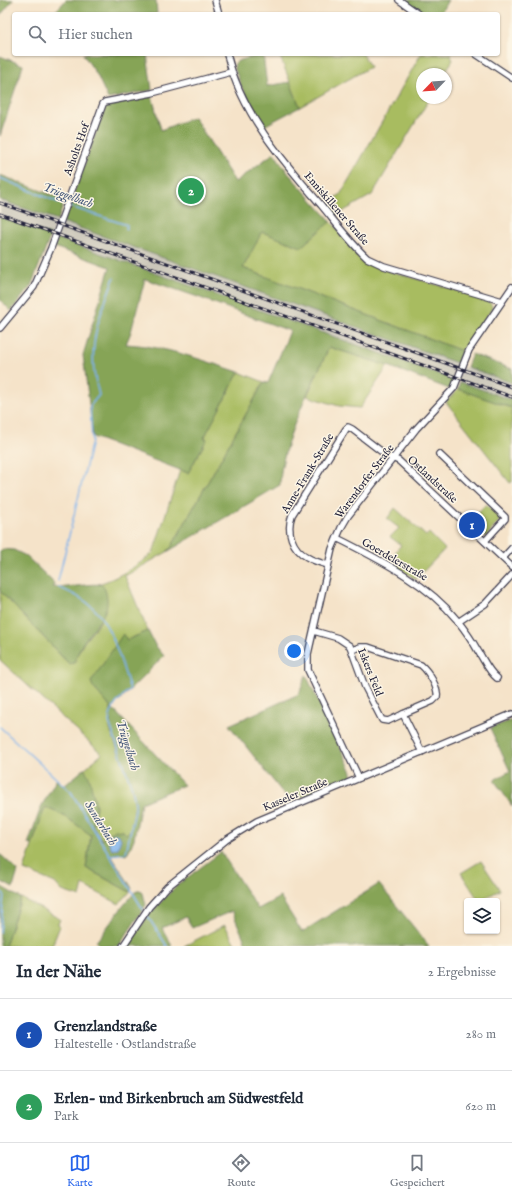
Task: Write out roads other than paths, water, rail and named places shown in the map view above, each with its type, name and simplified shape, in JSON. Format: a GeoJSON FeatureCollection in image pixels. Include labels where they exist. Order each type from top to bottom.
{"type":"FeatureCollection","features":[{"type":"Feature","properties":{"kind":"street"},"geometry":{"type":"LineString","coordinates":[[215,0],[218,12]]}},
{"type":"Feature","properties":{"kind":"street"},"geometry":{"type":"LineString","coordinates":[[399,0],[416,12]]}},
{"type":"Feature","properties":{"kind":"street","name":"Enniskillener Straße"},"geometry":{"type":"LineString","coordinates":[[228,56],[231,72],[244,101],[276,151],[333,220],[367,258],[384,266],[502,301]]}},
{"type":"Feature","properties":{"kind":"street"},"geometry":{"type":"LineString","coordinates":[[479,56],[512,78]]}},
{"type":"Feature","properties":{"kind":"street","name":"Asholts Hof"},"geometry":{"type":"LineString","coordinates":[[0,328],[34,287],[51,248],[103,104],[105,102],[152,93],[231,72]]}},
{"type":"Feature","properties":{"kind":"street","name":"Warendorfer Straße"},"geometry":{"type":"LineString","coordinates":[[359,778],[308,670],[308,654],[328,565],[337,538],[348,516],[426,417],[454,388],[469,350],[512,287]]}},
{"type":"Feature","properties":{"kind":"street","name":"Anne-Frank-Straße"},"geometry":{"type":"LineString","coordinates":[[328,565],[306,557],[296,548],[290,535],[289,525],[292,515],[347,428],[350,428],[386,455],[393,458]]}},
{"type":"Feature","properties":{"kind":"street"},"geometry":{"type":"LineString","coordinates":[[439,454],[505,517],[505,519],[485,541]]}},
{"type":"Feature","properties":{"kind":"street","name":"Ostlandstraße"},"geometry":{"type":"LineString","coordinates":[[393,458],[399,461],[512,567]]}},
{"type":"Feature","properties":{"kind":"street","name":"Goerdelerstraße"},"geometry":{"type":"LineString","coordinates":[[337,538],[372,556],[420,584],[444,605],[476,647],[490,672],[496,678]]}},
{"type":"Feature","properties":{"kind":"street"},"geometry":{"type":"LineString","coordinates":[[503,558],[512,548]]}},
{"type":"Feature","properties":{"kind":"street"},"geometry":{"type":"LineString","coordinates":[[458,622],[485,604],[512,575]]}},
{"type":"Feature","properties":{"kind":"street","name":"Iskers Feld"},"geometry":{"type":"LineString","coordinates":[[314,631],[338,638],[347,644],[352,650],[365,687],[382,720],[388,721],[437,698],[437,691],[424,668],[418,664],[368,647],[360,647],[352,650]]}},
{"type":"Feature","properties":{"kind":"street"},"geometry":{"type":"LineString","coordinates":[[403,714],[422,752]]}},
{"type":"Feature","properties":{"kind":"street","name":"Kasseler Straße"},"geometry":{"type":"LineString","coordinates":[[123,946],[141,918],[160,895],[174,881],[235,833],[257,821],[512,714]]}},
{"type":"Feature","properties":{"kind":"water"},"geometry":{"type":"Polygon","coordinates":[[[113,834],[119,835],[121,839],[118,848],[112,850],[109,844],[109,838],[113,834]]]}},
{"type":"Feature","properties":{"kind":"waterway","name":"Trüggelbach"},"geometry":{"type":"LineString","coordinates":[[0,178],[65,205]]}},
{"type":"Feature","properties":{"kind":"waterway","name":"Trüggelbach"},"geometry":{"type":"LineString","coordinates":[[68,206],[127,225],[126,229]]}},
{"type":"Feature","properties":{"kind":"waterway","name":"Trüggelbach"},"geometry":{"type":"LineString","coordinates":[[58,581],[92,441],[90,406],[99,395],[94,374],[93,358],[95,335],[101,312],[114,278]]}},
{"type":"Feature","properties":{"kind":"waterway","name":"Trüggelbach"},"geometry":{"type":"LineString","coordinates":[[58,587],[83,600],[98,613],[115,644],[130,689],[113,708],[109,722],[132,788],[135,809],[126,853],[110,855]]}},
{"type":"Feature","properties":{"kind":"waterway","name":"Sunderbach"},"geometry":{"type":"LineString","coordinates":[[0,727],[71,792],[144,911]]}},
{"type":"Feature","properties":{"kind":"waterway"},"geometry":{"type":"LineString","coordinates":[[0,891],[4,894],[0,932]]}},
{"type":"Feature","properties":{"kind":"waterway","name":"Sunderbach"},"geometry":{"type":"LineString","coordinates":[[146,914],[167,946]]}},
{"type":"Feature","properties":{"kind":"railway"},"geometry":{"type":"LineString","coordinates":[[0,203],[512,387]]}},
{"type":"Feature","properties":{"kind":"railway"},"geometry":{"type":"LineString","coordinates":[[0,214],[512,397]]}},
{"type":"Feature","properties":{"kind":"place","name":"Erlen- und Birkenbruch am Südwestfeld"},"geometry":{"type":"Point","coordinates":[191,191]}},
{"type":"Feature","properties":{"kind":"place","name":"Grenzlandstraße"},"geometry":{"type":"Point","coordinates":[472,525]}}]}
